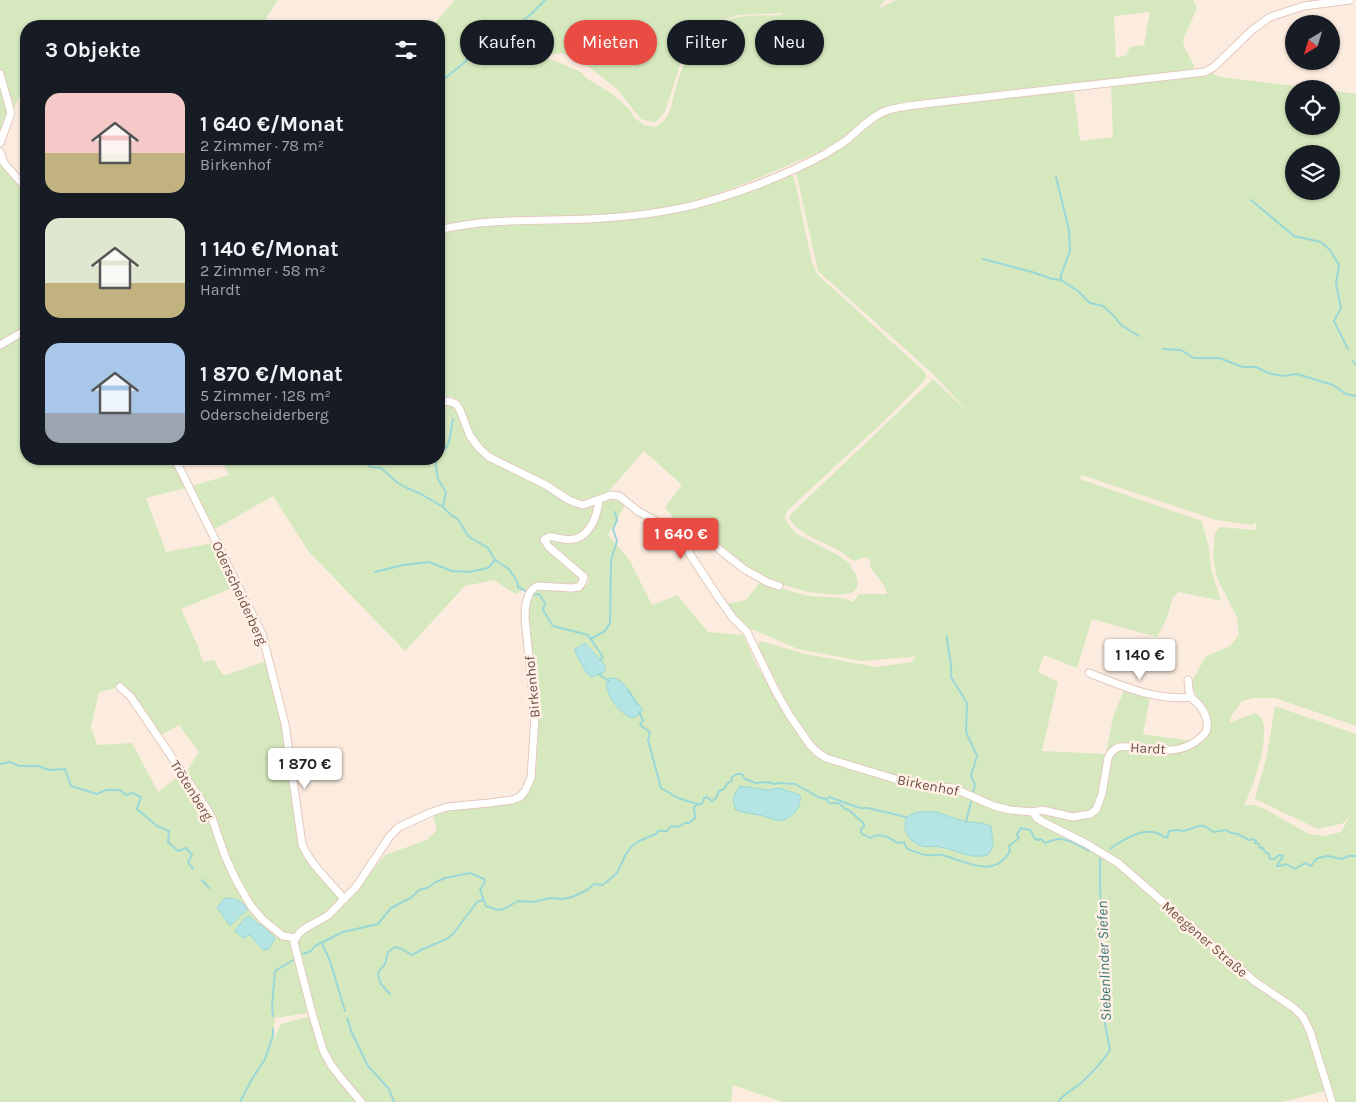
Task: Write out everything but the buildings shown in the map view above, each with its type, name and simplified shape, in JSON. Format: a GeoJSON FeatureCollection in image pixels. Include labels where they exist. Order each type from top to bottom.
{"type":"FeatureCollection","features":[{"type":"Feature","properties":{"kind":"street"},"geometry":{"type":"LineString","coordinates":[[445,229],[498,221],[623,216],[687,207],[725,196],[796,168],[844,142],[872,118],[895,108],[1199,73],[1209,70],[1270,17],[1304,6],[1350,0]]}},
{"type":"Feature","properties":{"kind":"street"},"geometry":{"type":"LineString","coordinates":[[0,74],[11,113],[0,143]]}},
{"type":"Feature","properties":{"kind":"street"},"geometry":{"type":"LineString","coordinates":[[0,152],[4,162],[20,181]]}},
{"type":"Feature","properties":{"kind":"street"},"geometry":{"type":"LineString","coordinates":[[0,345],[20,333]]}},
{"type":"Feature","properties":{"kind":"street","name":"Birkenhof"},"geometry":{"type":"LineString","coordinates":[[445,403],[456,404],[470,436],[489,457],[546,485],[576,503],[583,505],[611,495],[619,496],[638,511],[676,533],[733,618],[747,632],[776,692],[805,738],[817,752],[826,758],[908,783],[953,788],[994,806],[1010,810],[1033,812]]}},
{"type":"Feature","properties":{"kind":"street","name":"Oderscheiderberg"},"geometry":{"type":"LineString","coordinates":[[178,465],[262,634],[285,724],[302,844],[312,862],[344,899]]}},
{"type":"Feature","properties":{"kind":"street","name":"Birkenhof"},"geometry":{"type":"LineString","coordinates":[[344,899],[367,873],[390,836],[399,827],[447,807],[512,800],[525,791],[532,778],[535,725],[525,618],[529,592],[538,586],[579,587],[584,577],[549,547],[544,540],[551,536],[564,540],[580,538],[596,518],[599,500]]}},
{"type":"Feature","properties":{"kind":"street","name":"Birkenhof"},"geometry":{"type":"LineString","coordinates":[[676,533],[700,534],[744,569],[767,582],[779,586]]}},
{"type":"Feature","properties":{"kind":"street"},"geometry":{"type":"LineString","coordinates":[[1089,673],[1139,692],[1191,698]]}},
{"type":"Feature","properties":{"kind":"street","name":"Hardt"},"geometry":{"type":"LineString","coordinates":[[1033,812],[1042,810],[1073,817],[1090,814],[1096,810],[1100,801],[1108,758],[1115,749],[1120,747],[1161,750],[1178,749],[1192,744],[1200,738],[1207,728],[1206,716],[1202,708],[1191,698],[1188,680]]}},
{"type":"Feature","properties":{"kind":"street","name":"Trötenberg"},"geometry":{"type":"LineString","coordinates":[[120,687],[131,697],[207,809],[225,856],[251,906],[263,920],[283,936],[294,938]]}},
{"type":"Feature","properties":{"kind":"street","name":"Meegener Straße"},"geometry":{"type":"LineString","coordinates":[[1033,812],[1043,822],[1087,844],[1118,863],[1254,981],[1294,1008],[1303,1017],[1310,1031],[1332,1102]]}},
{"type":"Feature","properties":{"kind":"street"},"geometry":{"type":"LineString","coordinates":[[344,899],[325,917],[294,938],[294,943],[323,1050],[331,1065],[361,1102]]}},
{"type":"Feature","properties":{"kind":"green space"},"geometry":{"type":"Polygon","coordinates":[[[0,0],[278,0],[265,20],[20,20],[20,96],[11,113],[0,143],[0,0]]]}},
{"type":"Feature","properties":{"kind":"green space"},"geometry":{"type":"Polygon","coordinates":[[[455,0],[885,0],[878,9],[896,0],[1193,0],[1197,8],[1183,40],[1184,47],[1194,65],[1193,71],[1073,84],[1028,95],[1074,92],[1080,141],[1113,137],[1111,87],[1207,75],[1209,70],[1221,77],[1285,85],[1285,135],[1340,135],[1340,92],[1355,94],[1356,92],[1356,726],[1275,698],[1254,698],[1242,701],[1229,723],[1255,713],[1260,716],[1263,722],[1264,740],[1262,752],[1252,788],[1244,805],[1263,808],[1309,834],[1324,836],[1341,832],[1351,814],[1344,823],[1318,829],[1255,799],[1267,755],[1275,706],[1356,734],[1356,1102],[1331,1102],[1328,1090],[1282,1102],[782,1102],[733,1085],[731,1102],[0,1102],[0,349],[20,337],[20,465],[175,465],[186,488],[146,498],[166,552],[214,543],[235,587],[181,609],[198,646],[203,662],[214,660],[222,674],[226,675],[266,661],[284,736],[299,847],[310,864],[346,903],[385,855],[427,840],[437,830],[433,815],[460,809],[516,802],[528,794],[535,778],[537,762],[537,717],[527,616],[529,602],[534,589],[579,590],[589,583],[589,576],[579,578],[576,583],[538,583],[515,594],[494,580],[465,586],[405,651],[309,552],[273,496],[215,529],[192,486],[229,475],[224,465],[445,465],[445,405],[452,407],[462,404],[451,396],[445,397],[445,232],[460,228],[513,223],[655,216],[697,208],[739,195],[782,177],[790,175],[794,177],[812,263],[818,275],[925,372],[926,377],[883,422],[787,511],[785,517],[788,524],[797,534],[838,555],[849,563],[856,575],[857,588],[852,593],[839,595],[808,592],[769,581],[732,557],[702,531],[682,530],[665,507],[682,485],[644,451],[608,492],[625,505],[608,535],[629,559],[652,605],[677,595],[708,632],[743,635],[757,666],[787,715],[793,714],[758,645],[760,641],[806,654],[876,667],[912,662],[916,655],[912,657],[861,661],[798,649],[749,628],[736,617],[726,604],[746,600],[761,581],[805,595],[838,598],[853,602],[859,594],[887,594],[884,585],[870,567],[871,560],[866,557],[854,561],[840,551],[805,534],[789,518],[792,513],[933,379],[969,413],[933,374],[818,271],[795,168],[822,155],[821,151],[729,190],[681,204],[631,213],[607,215],[487,218],[445,225],[445,20],[437,20],[455,0]],[[1150,12],[1114,16],[1116,58],[1126,55],[1130,47],[1144,45],[1150,12]],[[782,13],[739,15],[722,20],[667,20],[667,65],[680,65],[665,112],[655,123],[641,119],[617,89],[586,65],[657,65],[657,20],[564,20],[564,54],[554,54],[554,20],[460,20],[460,65],[554,65],[554,60],[581,72],[586,78],[611,93],[644,125],[656,127],[668,115],[683,65],[745,65],[745,20],[726,20],[750,16],[782,15],[782,13]],[[1082,475],[1080,479],[1202,521],[1209,548],[1211,569],[1221,601],[1179,592],[1173,597],[1167,618],[1157,637],[1092,619],[1077,668],[1044,655],[1038,672],[1058,682],[1042,751],[1106,754],[1113,717],[1124,690],[1150,697],[1143,734],[1191,741],[1194,747],[1208,737],[1209,716],[1195,693],[1192,681],[1206,656],[1230,646],[1239,635],[1237,617],[1217,578],[1213,557],[1215,533],[1220,527],[1257,530],[1256,523],[1252,525],[1216,520],[1082,475]],[[585,643],[575,649],[575,652],[586,672],[605,665],[587,644],[585,643]],[[120,687],[99,692],[91,727],[97,745],[132,743],[158,792],[188,769],[199,752],[179,725],[158,737],[120,687]],[[631,695],[614,704],[628,717],[637,703],[631,695]],[[1107,754],[1099,797],[1094,807],[1088,812],[1072,814],[1046,806],[1038,806],[1015,814],[1031,815],[1041,813],[1080,820],[1090,818],[1103,805],[1112,761],[1107,754]],[[948,815],[936,846],[962,853],[989,854],[993,845],[991,826],[961,821],[948,815]],[[262,925],[250,935],[263,950],[275,938],[262,925]],[[295,960],[309,1013],[275,1018],[273,1040],[281,1024],[310,1016],[323,1058],[340,1084],[352,1097],[325,1049],[295,960]]]}},
{"type":"Feature","properties":{"kind":"green space"},"geometry":{"type":"Polygon","coordinates":[[[0,162],[20,186],[20,330],[0,342],[0,162]]]}},
{"type":"Feature","properties":{"kind":"water"},"geometry":{"type":"Polygon","coordinates":[[[585,643],[605,665],[603,673],[591,677],[586,672],[575,652],[575,649],[585,643]]]}},
{"type":"Feature","properties":{"kind":"water"},"geometry":{"type":"Polygon","coordinates":[[[609,678],[620,681],[627,688],[643,710],[637,716],[629,717],[614,703],[606,684],[609,678]]]}},
{"type":"Feature","properties":{"kind":"water"},"geometry":{"type":"Polygon","coordinates":[[[740,786],[768,790],[779,788],[800,795],[800,803],[790,817],[780,820],[736,810],[734,800],[740,786]]]}},
{"type":"Feature","properties":{"kind":"water"},"geometry":{"type":"Polygon","coordinates":[[[923,812],[937,812],[967,822],[991,826],[993,845],[989,854],[971,856],[940,847],[923,846],[910,838],[905,828],[905,822],[910,815],[923,812]]]}},
{"type":"Feature","properties":{"kind":"water"},"geometry":{"type":"Polygon","coordinates":[[[225,898],[238,900],[248,909],[230,926],[217,907],[225,898]]]}},
{"type":"Feature","properties":{"kind":"water"},"geometry":{"type":"Polygon","coordinates":[[[249,916],[259,925],[262,925],[275,938],[269,949],[263,950],[250,935],[243,938],[235,931],[244,919],[249,916]]]}},
{"type":"Feature","properties":{"kind":"waterway"},"geometry":{"type":"LineString","coordinates":[[445,78],[465,62],[476,49],[516,27],[545,0]]}},
{"type":"Feature","properties":{"kind":"waterway"},"geometry":{"type":"LineString","coordinates":[[1056,177],[1069,230],[1070,251],[1061,279]]}},
{"type":"Feature","properties":{"kind":"waterway"},"geometry":{"type":"LineString","coordinates":[[1251,200],[1294,236],[1321,242],[1330,250],[1339,265],[1336,283],[1341,308],[1334,321],[1348,349]]}},
{"type":"Feature","properties":{"kind":"waterway"},"geometry":{"type":"LineString","coordinates":[[983,259],[1061,280],[1078,291],[1090,303],[1103,306],[1121,325],[1139,336]]}},
{"type":"Feature","properties":{"kind":"waterway"},"geometry":{"type":"LineString","coordinates":[[1163,349],[1181,350],[1194,358],[1219,358],[1243,367],[1256,367],[1268,373],[1283,376],[1297,374],[1333,385],[1346,394],[1356,396]]}},
{"type":"Feature","properties":{"kind":"waterway"},"geometry":{"type":"LineString","coordinates":[[1353,361],[1356,365]]}},
{"type":"Feature","properties":{"kind":"waterway"},"geometry":{"type":"LineString","coordinates":[[445,448],[449,442],[453,419]]}},
{"type":"Feature","properties":{"kind":"waterway"},"geometry":{"type":"LineString","coordinates":[[369,465],[381,468],[398,483],[443,507],[452,516],[457,518],[469,537],[488,548],[495,560],[509,569],[517,581],[518,587],[526,591]]}},
{"type":"Feature","properties":{"kind":"waterway"},"geometry":{"type":"LineString","coordinates":[[436,465],[438,479],[446,492],[443,506]]}},
{"type":"Feature","properties":{"kind":"waterway"},"geometry":{"type":"LineString","coordinates":[[590,639],[605,631],[610,623],[611,560],[617,541],[613,529],[617,520],[615,512]]}},
{"type":"Feature","properties":{"kind":"waterway"},"geometry":{"type":"LineString","coordinates":[[375,572],[403,565],[429,562],[452,571],[468,572],[488,568],[495,560]]}},
{"type":"Feature","properties":{"kind":"waterway"},"geometry":{"type":"LineString","coordinates":[[533,595],[539,594],[545,603],[543,610],[553,626],[588,635],[603,657],[600,660]]}},
{"type":"Feature","properties":{"kind":"waterway"},"geometry":{"type":"LineString","coordinates":[[947,636],[951,677],[967,703],[966,732],[977,756],[971,776],[975,785],[973,792]]}},
{"type":"Feature","properties":{"kind":"waterway"},"geometry":{"type":"LineString","coordinates":[[598,674],[609,681]]}},
{"type":"Feature","properties":{"kind":"waterway"},"geometry":{"type":"LineString","coordinates":[[628,690],[638,705]]}},
{"type":"Feature","properties":{"kind":"waterway"},"geometry":{"type":"LineString","coordinates":[[639,712],[643,720],[640,725],[650,732],[648,740],[661,788],[678,798],[697,804]]}},
{"type":"Feature","properties":{"kind":"waterway"},"geometry":{"type":"LineString","coordinates":[[0,764],[10,762],[19,766],[38,766],[49,770],[65,769],[71,786],[97,794],[106,790],[120,790],[126,795],[132,793],[141,797],[137,809],[157,826],[169,831],[168,842],[178,851],[186,848],[192,855],[188,862],[193,869]]}},
{"type":"Feature","properties":{"kind":"waterway"},"geometry":{"type":"LineString","coordinates":[[303,954],[343,932],[378,924],[391,908],[412,897],[419,890],[427,888],[445,878],[470,873],[484,879],[485,882],[480,890],[486,906],[498,910],[504,909],[518,901],[533,902],[550,898],[563,899],[572,897],[587,890],[594,884],[603,885],[617,873],[632,846],[656,834],[658,831],[667,831],[670,827],[678,827],[689,823],[695,818],[694,807],[702,804],[704,798],[707,797],[712,801],[716,798],[719,791],[724,789],[732,780],[732,777],[737,774],[742,774],[745,779],[756,783],[795,784],[820,798],[826,799],[829,803],[840,804],[849,810],[864,824],[861,833],[870,838],[880,835],[897,843],[904,842],[908,849],[925,855],[942,855],[979,866],[988,867],[996,865],[1010,851],[1009,846],[1019,838],[1017,834],[1021,828],[1030,830],[1035,839],[1041,839],[1045,843],[1057,839],[1065,840],[1089,851]]}},
{"type":"Feature","properties":{"kind":"waterway"},"geometry":{"type":"LineString","coordinates":[[826,799],[829,797],[860,808],[868,808],[906,817]]}},
{"type":"Feature","properties":{"kind":"waterway"},"geometry":{"type":"LineString","coordinates":[[966,822],[971,802]]}},
{"type":"Feature","properties":{"kind":"waterway"},"geometry":{"type":"LineString","coordinates":[[1110,849],[1136,834],[1154,832],[1167,838],[1169,831],[1184,831],[1204,826],[1214,832],[1226,830],[1249,840],[1253,839],[1256,841],[1255,843],[1259,844],[1260,848],[1263,848],[1269,854],[1270,859],[1274,859],[1279,855],[1283,856],[1277,866],[1286,864],[1295,869],[1305,863],[1311,866],[1316,859],[1322,857],[1328,856],[1342,859],[1348,856],[1356,856]]}},
{"type":"Feature","properties":{"kind":"waterway","name":"Siebenlinder Siefen"},"geometry":{"type":"LineString","coordinates":[[1058,1102],[1065,1094],[1080,1084],[1100,1064],[1110,1050],[1103,1013],[1105,966],[1100,859]]}},
{"type":"Feature","properties":{"kind":"waterway"},"geometry":{"type":"LineString","coordinates":[[202,880],[209,888]]}},
{"type":"Feature","properties":{"kind":"waterway"},"geometry":{"type":"LineString","coordinates":[[390,994],[381,984],[378,975],[385,964],[388,952],[395,947],[412,955],[447,939],[453,934],[477,902],[483,900]]}},
{"type":"Feature","properties":{"kind":"waterway"},"geometry":{"type":"LineString","coordinates":[[322,943],[330,961],[345,1011]]}},
{"type":"Feature","properties":{"kind":"waterway"},"geometry":{"type":"LineString","coordinates":[[273,1016],[275,971],[295,959]]}},
{"type":"Feature","properties":{"kind":"waterway"},"geometry":{"type":"LineString","coordinates":[[347,1018],[368,1066],[389,1089],[394,1102]]}},
{"type":"Feature","properties":{"kind":"waterway"},"geometry":{"type":"LineString","coordinates":[[240,1102],[265,1059],[273,1036],[273,1029]]}}]}
